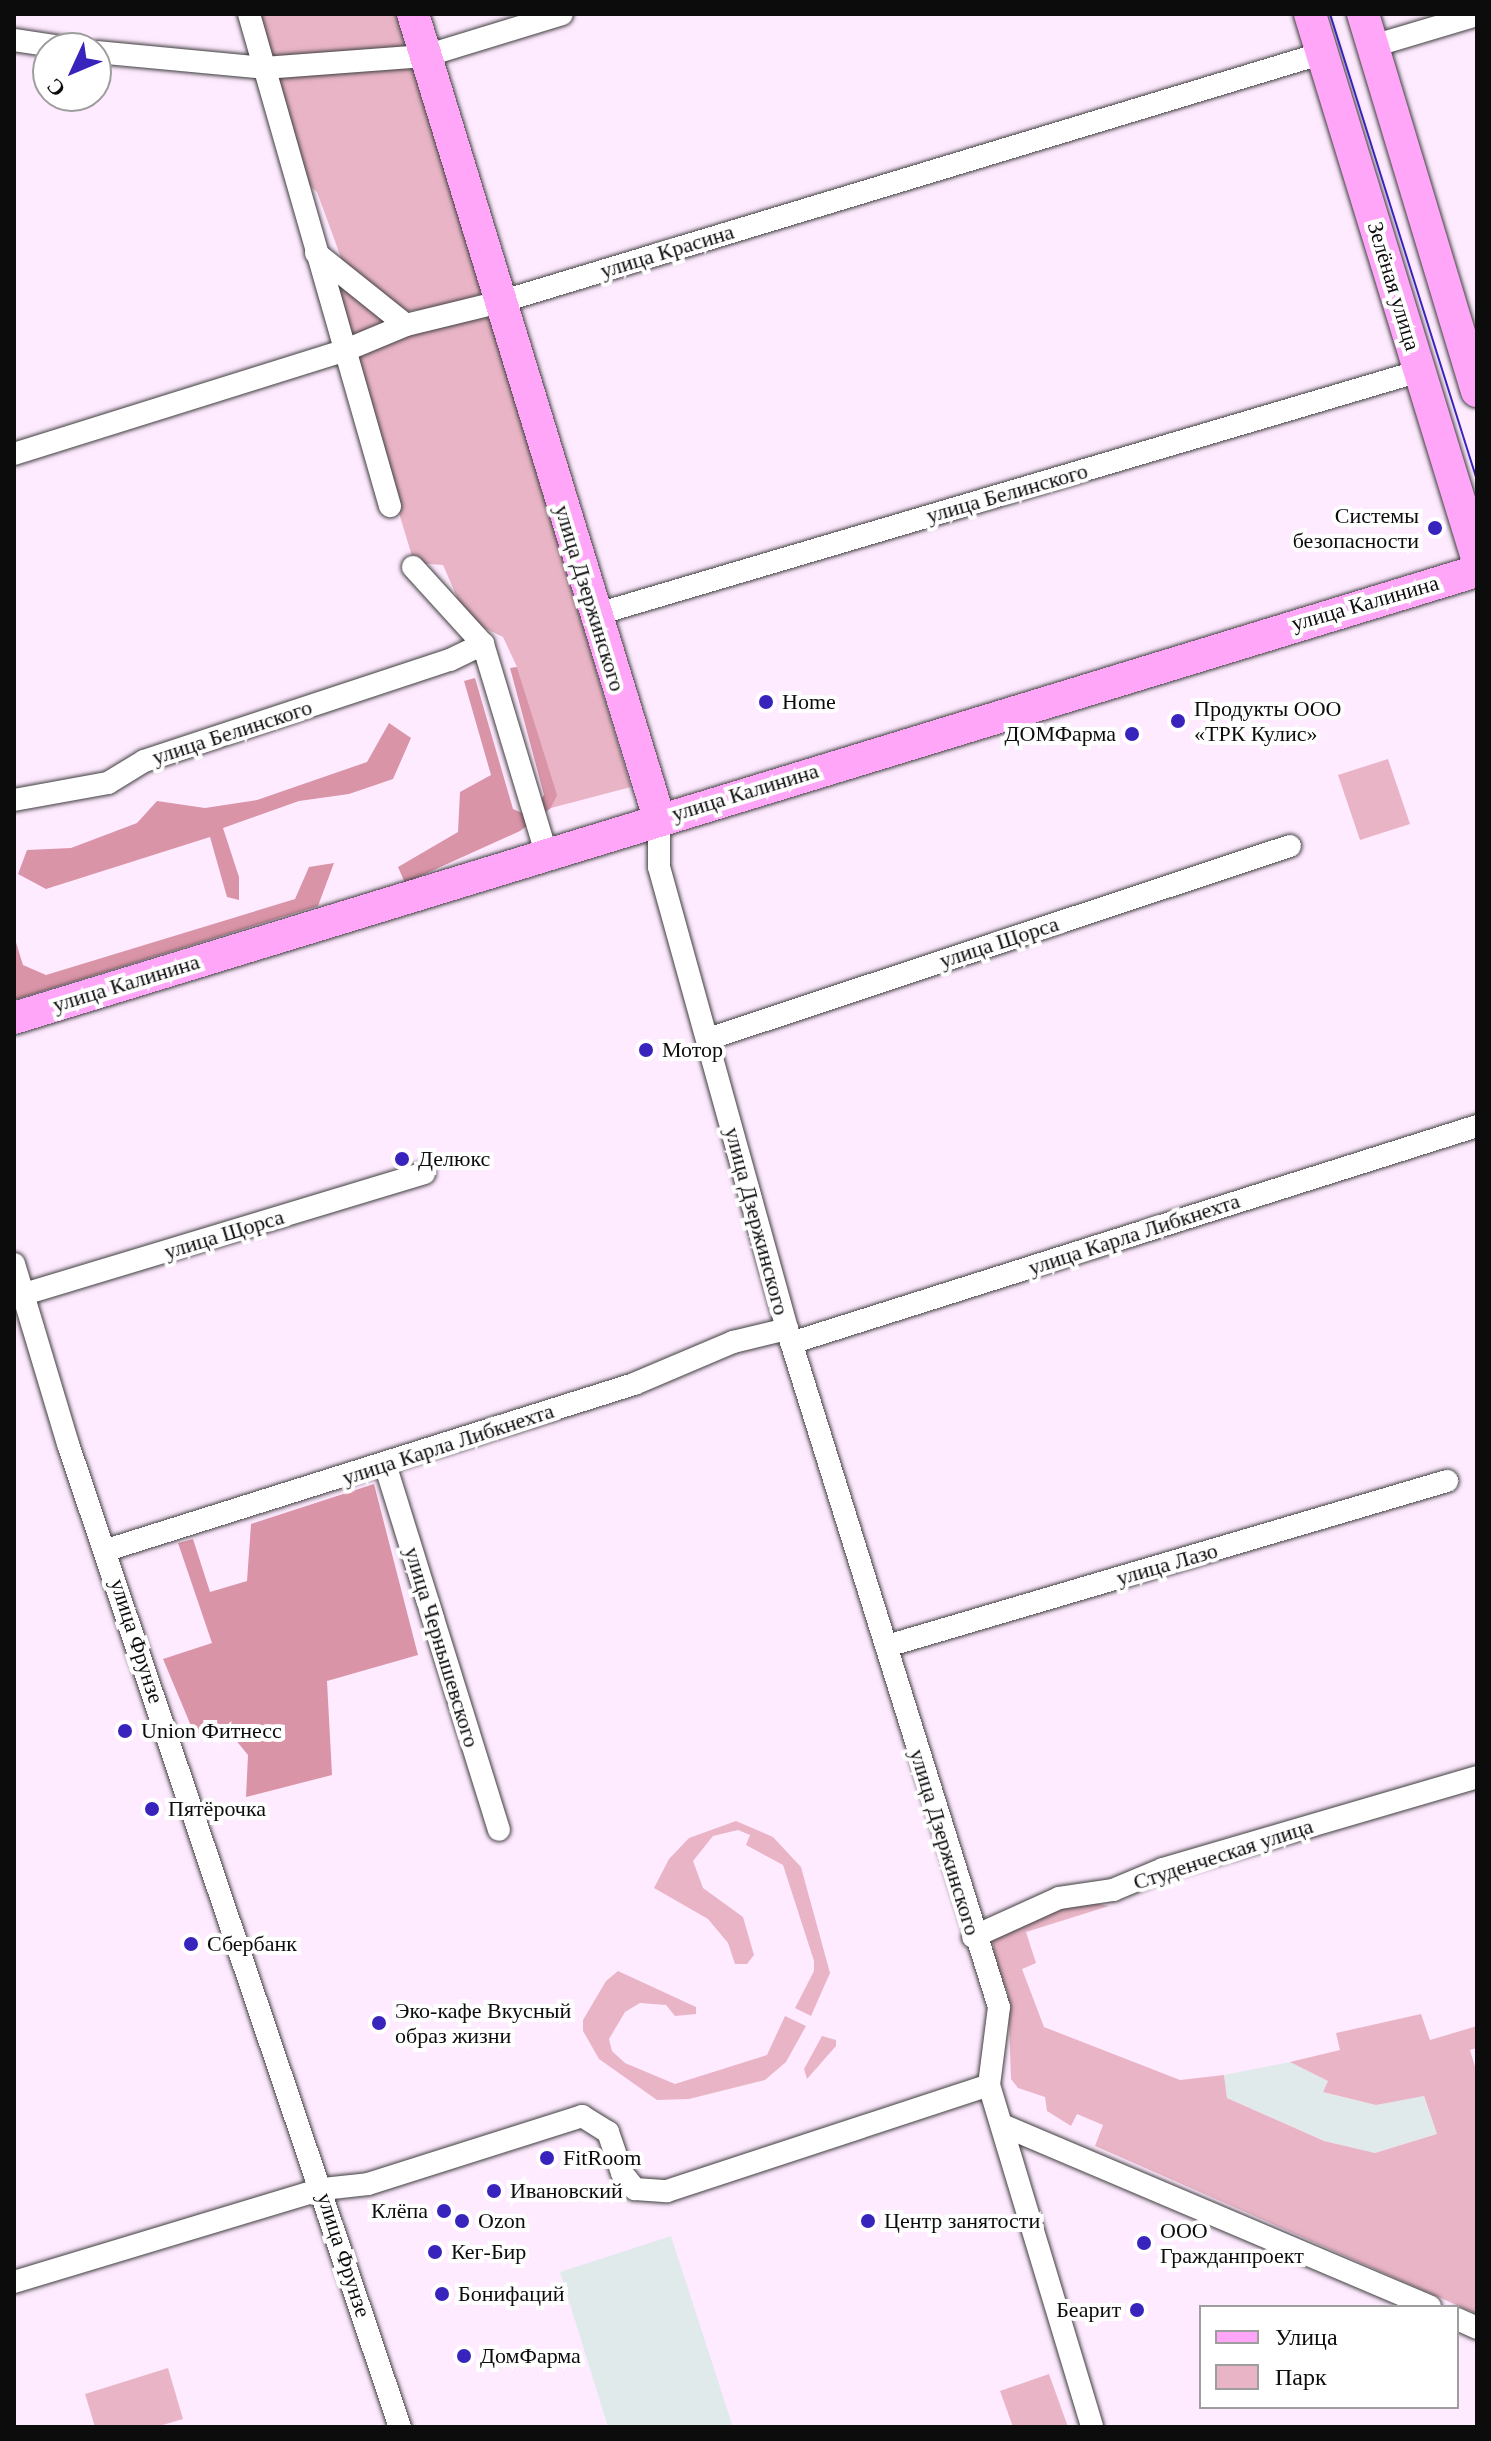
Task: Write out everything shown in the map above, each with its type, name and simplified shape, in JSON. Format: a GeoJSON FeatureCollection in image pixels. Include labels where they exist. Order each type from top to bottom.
{"type":"FeatureCollection","features":[{"type":"Feature","properties":{"kind":"street"},"geometry":{"type":"LineString","coordinates":[[249,14],[390,506]]}},
{"type":"Feature","properties":{"kind":"street","name":"улица Дзержинского"},"geometry":{"type":"LineString","coordinates":[[413,14],[594,615],[659,818],[659,867],[789,1336],[887,1646],[973,1937],[999,2007],[989,2085],[1092,2427]]}},
{"type":"Feature","properties":{"kind":"street"},"geometry":{"type":"LineString","coordinates":[[112,54],[264,68],[425,56],[562,14]]}},
{"type":"Feature","properties":{"kind":"street","name":"Зелёная улица"},"geometry":{"type":"LineString","coordinates":[[1310,14],[1477,558]]}},
{"type":"Feature","properties":{"kind":"street"},"geometry":{"type":"LineString","coordinates":[[1363,14],[1477,391]]}},
{"type":"Feature","properties":{"kind":"street"},"geometry":{"type":"LineString","coordinates":[[1373,46],[1477,15]]}},
{"type":"Feature","properties":{"kind":"street","name":"улица Красина"},"geometry":{"type":"LineString","coordinates":[[14,454],[346,350],[406,325],[500,302],[1323,53]]}},
{"type":"Feature","properties":{"kind":"street"},"geometry":{"type":"LineString","coordinates":[[316,253],[406,325]]}},
{"type":"Feature","properties":{"kind":"street","name":"улица Белинского"},"geometry":{"type":"LineString","coordinates":[[594,615],[1420,371]]}},
{"type":"Feature","properties":{"kind":"street"},"geometry":{"type":"LineString","coordinates":[[413,567],[483,644],[546,853]]}},
{"type":"Feature","properties":{"kind":"street","name":"улица Калинина"},"geometry":{"type":"LineString","coordinates":[[14,1018],[659,818],[1477,571]]}},
{"type":"Feature","properties":{"kind":"street","name":"улица Белинского"},"geometry":{"type":"LineString","coordinates":[[14,800],[108,783],[144,761],[450,660],[483,644]]}},
{"type":"Feature","properties":{"kind":"street","name":"улица Щорса"},"geometry":{"type":"LineString","coordinates":[[708,1039],[1290,846]]}},
{"type":"Feature","properties":{"kind":"street","name":"улица Карла Либкнехта"},"geometry":{"type":"LineString","coordinates":[[107,1550],[634,1384],[733,1342],[789,1336],[1477,1126]]}},
{"type":"Feature","properties":{"kind":"street","name":"улица Щорса"},"geometry":{"type":"LineString","coordinates":[[24,1294],[424,1173]]}},
{"type":"Feature","properties":{"kind":"street","name":"улица Фрунзе"},"geometry":{"type":"LineString","coordinates":[[14,1264],[400,2427]]}},
{"type":"Feature","properties":{"kind":"street","name":"улица Чернышевского"},"geometry":{"type":"LineString","coordinates":[[385,1464],[499,1830]]}},
{"type":"Feature","properties":{"kind":"street","name":"улица Лазо"},"geometry":{"type":"LineString","coordinates":[[887,1646],[1447,1481]]}},
{"type":"Feature","properties":{"kind":"street","name":"Студенческая улица"},"geometry":{"type":"LineString","coordinates":[[973,1937],[1059,1898],[1113,1890],[1163,1869],[1477,1777]]}},
{"type":"Feature","properties":{"kind":"street"},"geometry":{"type":"LineString","coordinates":[[14,2282],[323,2189],[368,2184],[582,2116],[608,2132],[622,2173],[635,2189],[667,2191],[989,2085]]}},
{"type":"Feature","properties":{"kind":"street"},"geometry":{"type":"LineString","coordinates":[[1002,2125],[1425,2305]]}},
{"type":"Feature","properties":{"kind":"shaded area"},"geometry":{"type":"Polygon","coordinates":[[[517,667],[557,795],[551,808],[520,831],[405,883],[398,867],[458,832],[460,792],[491,775],[464,681],[475,678],[513,809],[529,816],[544,795],[510,668],[517,667]]]}},
{"type":"Feature","properties":{"kind":"shaded area"},"geometry":{"type":"Polygon","coordinates":[[[389,723],[411,738],[393,779],[349,794],[299,801],[223,828],[239,877],[239,900],[227,897],[210,837],[46,889],[18,874],[27,850],[71,848],[137,823],[157,801],[205,808],[257,800],[367,762],[389,723]]]}},
{"type":"Feature","properties":{"kind":"shaded area"},"geometry":{"type":"Polygon","coordinates":[[[334,863],[318,906],[14,1000],[14,936],[23,965],[46,975],[295,899],[309,867],[334,863]]]}},
{"type":"Feature","properties":{"kind":"shaded area"},"geometry":{"type":"Polygon","coordinates":[[[374,1484],[418,1655],[327,1681],[332,1775],[246,1797],[248,1755],[230,1733],[194,1733],[163,1659],[212,1643],[178,1543],[193,1539],[210,1592],[247,1581],[251,1524],[374,1484]]]}},
{"type":"Feature","properties":{"kind":"shaded area"},"geometry":{"type":"Polygon","coordinates":[[[1290,2062],[1328,2081],[1323,2092],[1376,2105],[1423,2095],[1437,2134],[1375,2153],[1324,2141],[1227,2098],[1224,2075],[1290,2062]]]}},
{"type":"Feature","properties":{"kind":"shaded area"},"geometry":{"type":"Polygon","coordinates":[[[671,2236],[733,2427],[608,2427],[560,2272],[671,2236]]]}},
{"type":"Feature","properties":{"kind":"green space"},"geometry":{"type":"Polygon","coordinates":[[[257,14],[401,14],[483,293],[448,307],[408,311],[379,297],[343,263],[317,192],[309,185],[257,14]]]}},
{"type":"Feature","properties":{"kind":"green space"},"geometry":{"type":"Polygon","coordinates":[[[329,268],[389,325],[345,340],[329,268]]]}},
{"type":"Feature","properties":{"kind":"green space"},"geometry":{"type":"Polygon","coordinates":[[[489,314],[631,787],[551,808],[556,795],[517,667],[503,637],[467,620],[443,565],[414,563],[352,356],[399,337],[489,314]]]}},
{"type":"Feature","properties":{"kind":"green space"},"geometry":{"type":"Polygon","coordinates":[[[1388,759],[1410,824],[1360,840],[1338,775],[1388,759]]]}},
{"type":"Feature","properties":{"kind":"green space"},"geometry":{"type":"Polygon","coordinates":[[[736,1821],[773,1837],[801,1867],[830,1973],[811,2016],[795,2008],[814,1971],[814,1961],[783,1865],[746,1845],[750,1835],[738,1830],[713,1836],[693,1861],[703,1888],[743,1917],[754,1955],[747,1964],[735,1964],[728,1943],[708,1919],[654,1888],[669,1859],[689,1838],[736,1821]]]}},
{"type":"Feature","properties":{"kind":"green space"},"geometry":{"type":"Polygon","coordinates":[[[1085,1901],[1109,1906],[1026,1932],[1036,1963],[1022,1969],[1044,2027],[1180,2080],[1224,2075],[1227,2098],[1324,2141],[1375,2153],[1437,2134],[1424,2096],[1376,2105],[1323,2092],[1328,2081],[1290,2062],[1340,2050],[1336,2033],[1421,2014],[1430,2040],[1477,2026],[1477,2048],[1470,2050],[1477,2073],[1477,2314],[1095,2146],[1103,2125],[1077,2114],[1071,2126],[1047,2111],[1045,2097],[1018,2088],[1011,2079],[1008,1993],[995,1963],[993,1940],[1012,1926],[1085,1901]]]}},
{"type":"Feature","properties":{"kind":"green space"},"geometry":{"type":"Polygon","coordinates":[[[618,1971],[696,2007],[696,2014],[675,2016],[666,2005],[640,2003],[625,2012],[609,2039],[612,2051],[625,2063],[675,2084],[767,2055],[785,2016],[806,2026],[786,2062],[765,2080],[689,2099],[657,2100],[599,2059],[583,2031],[583,2020],[606,1981],[618,1971]]]}},
{"type":"Feature","properties":{"kind":"green space"},"geometry":{"type":"Polygon","coordinates":[[[822,2036],[836,2040],[836,2046],[807,2079],[804,2069],[822,2036]]]}},
{"type":"Feature","properties":{"kind":"green space"},"geometry":{"type":"Polygon","coordinates":[[[168,2368],[183,2419],[156,2427],[95,2427],[85,2394],[168,2368]]]}},
{"type":"Feature","properties":{"kind":"green space"},"geometry":{"type":"Polygon","coordinates":[[[1049,2374],[1068,2427],[1013,2427],[1000,2391],[1049,2374]]]}},
{"type":"Feature","properties":{"kind":"tram line"},"geometry":{"type":"LineString","coordinates":[[1330,14],[1477,481]]}},
{"type":"Feature","properties":{"kind":"place","name":"Системы безопасности"},"geometry":{"type":"Point","coordinates":[1435,528]}},
{"type":"Feature","properties":{"kind":"place","name":"Home"},"geometry":{"type":"Point","coordinates":[766,702]}},
{"type":"Feature","properties":{"kind":"place","name":"Продукты ООО «ТРК Кулис»"},"geometry":{"type":"Point","coordinates":[1178,721]}},
{"type":"Feature","properties":{"kind":"place","name":"ДОМФарма"},"geometry":{"type":"Point","coordinates":[1132,734]}},
{"type":"Feature","properties":{"kind":"place","name":"Мотор"},"geometry":{"type":"Point","coordinates":[646,1050]}},
{"type":"Feature","properties":{"kind":"place","name":"Делюкс"},"geometry":{"type":"Point","coordinates":[402,1159]}},
{"type":"Feature","properties":{"kind":"place","name":"Union Фитнесс"},"geometry":{"type":"Point","coordinates":[125,1731]}},
{"type":"Feature","properties":{"kind":"place","name":"Пятёрочка"},"geometry":{"type":"Point","coordinates":[152,1809]}},
{"type":"Feature","properties":{"kind":"place","name":"Сбербанк"},"geometry":{"type":"Point","coordinates":[191,1944]}},
{"type":"Feature","properties":{"kind":"place","name":"Эко-кафе Вкусный образ жизни"},"geometry":{"type":"Point","coordinates":[379,2023]}},
{"type":"Feature","properties":{"kind":"place","name":"FitRoom"},"geometry":{"type":"Point","coordinates":[547,2158]}},
{"type":"Feature","properties":{"kind":"place","name":"Ивановский"},"geometry":{"type":"Point","coordinates":[494,2191]}},
{"type":"Feature","properties":{"kind":"place","name":"Клёпа"},"geometry":{"type":"Point","coordinates":[444,2211]}},
{"type":"Feature","properties":{"kind":"place","name":"Ozon"},"geometry":{"type":"Point","coordinates":[462,2221]}},
{"type":"Feature","properties":{"kind":"place","name":"Центр занятости"},"geometry":{"type":"Point","coordinates":[868,2221]}},
{"type":"Feature","properties":{"kind":"place","name":"ООО Гражданпроект"},"geometry":{"type":"Point","coordinates":[1144,2243]}},
{"type":"Feature","properties":{"kind":"place","name":"Кег-Бир"},"geometry":{"type":"Point","coordinates":[435,2252]}},
{"type":"Feature","properties":{"kind":"place","name":"Бонифаций"},"geometry":{"type":"Point","coordinates":[442,2294]}},
{"type":"Feature","properties":{"kind":"place","name":"Беарит"},"geometry":{"type":"Point","coordinates":[1137,2310]}},
{"type":"Feature","properties":{"kind":"place","name":"ДомФарма"},"geometry":{"type":"Point","coordinates":[464,2356]}}]}
